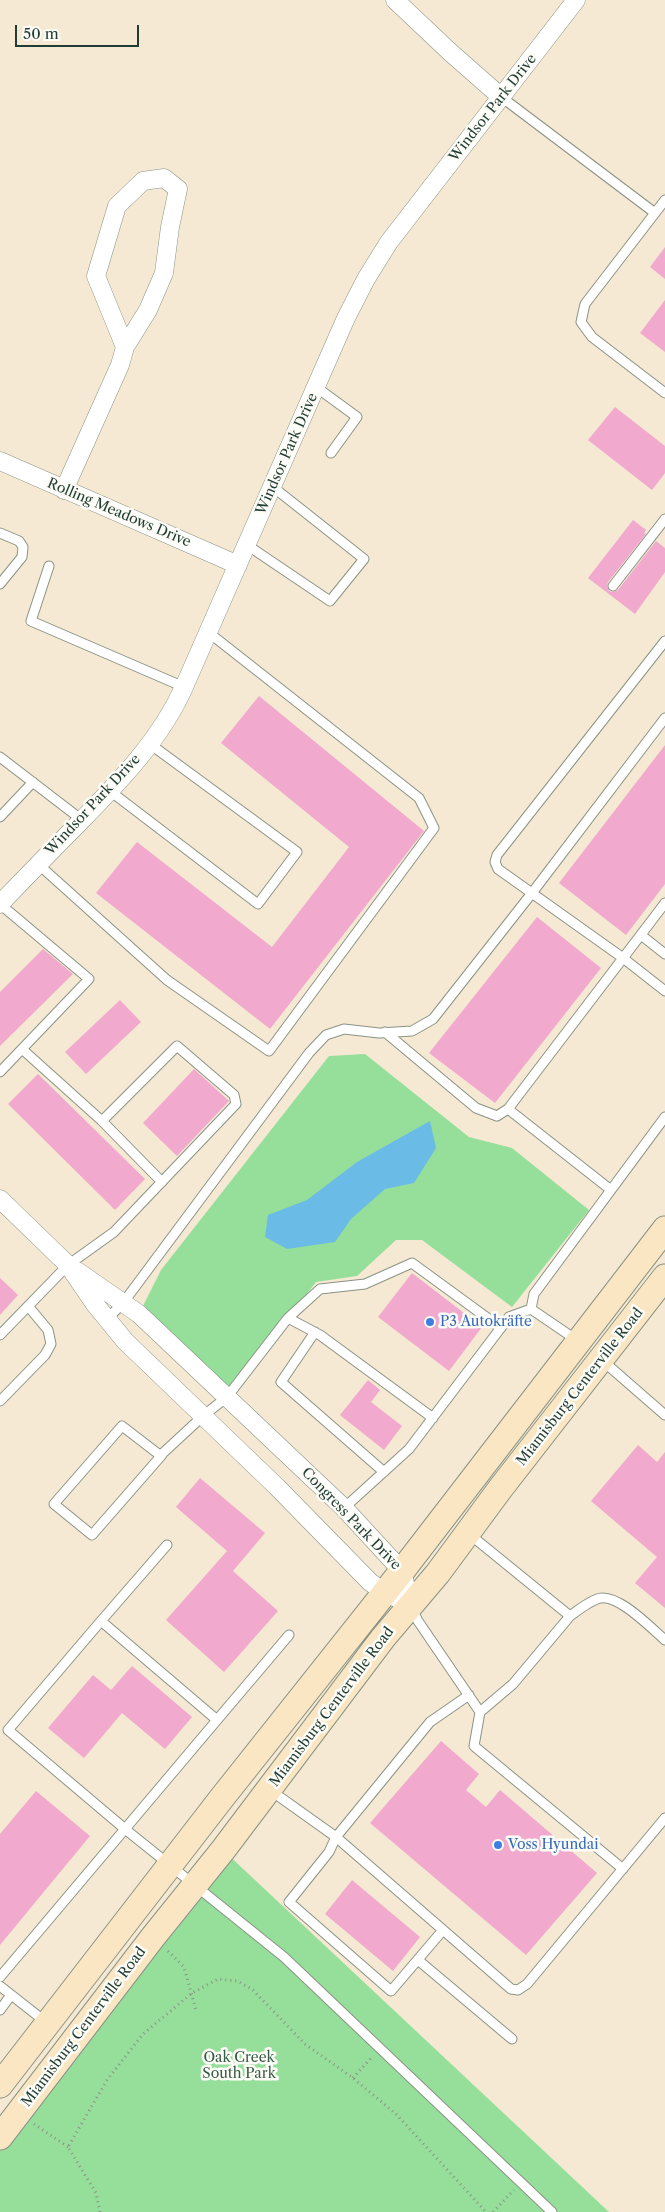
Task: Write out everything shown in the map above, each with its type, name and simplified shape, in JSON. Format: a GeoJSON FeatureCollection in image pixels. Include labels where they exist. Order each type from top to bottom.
{"type":"FeatureCollection","features":[{"type":"Feature","properties":{"kind":"main road","name":"Miamisburg Centerville Road"},"geometry":{"type":"LineString","coordinates":[[0,2085],[170,1864],[402,1571],[665,1228]]}},
{"type":"Feature","properties":{"kind":"main road","name":"Miamisburg Centerville Road"},"geometry":{"type":"LineString","coordinates":[[0,2137],[153,1937],[223,1850],[410,1604],[468,1533],[600,1359],[665,1277]]}},
{"type":"Feature","properties":{"kind":"main road"},"geometry":{"type":"LineString","coordinates":[[578,1341],[600,1359]]}},
{"type":"Feature","properties":{"kind":"main road"},"geometry":{"type":"LineString","coordinates":[[48,2023],[72,2042]]}},
{"type":"Feature","properties":{"kind":"street"},"geometry":{"type":"LineString","coordinates":[[395,0],[500,96]]}},
{"type":"Feature","properties":{"kind":"street","name":"Windsor Park Drive"},"geometry":{"type":"LineString","coordinates":[[0,904],[110,791],[150,744],[165,723],[184,687],[350,312],[389,242],[576,0]]}},
{"type":"Feature","properties":{"kind":"street"},"geometry":{"type":"LineString","coordinates":[[64,490],[120,365],[126,347],[148,310],[164,273],[170,227],[178,189],[164,178],[144,181],[117,206],[96,276],[126,347]]}},
{"type":"Feature","properties":{"kind":"street","name":"Rolling Meadows Drive"},"geometry":{"type":"LineString","coordinates":[[0,461],[238,565]]}},
{"type":"Feature","properties":{"kind":"street","name":"Congress Park Drive"},"geometry":{"type":"LineString","coordinates":[[0,1199],[68,1266],[125,1341],[277,1487],[370,1582],[384,1592],[410,1604]]}},
{"type":"Feature","properties":{"kind":"street","name":"Congress Park Drive"},"geometry":{"type":"LineString","coordinates":[[68,1266],[139,1314],[344,1508],[402,1571],[410,1604]]}},
{"type":"Feature","properties":{"kind":"lane"},"geometry":{"type":"LineString","coordinates":[[500,96],[656,213]]}},
{"type":"Feature","properties":{"kind":"lane"},"geometry":{"type":"LineString","coordinates":[[665,200],[585,304],[581,322],[592,337],[665,393]]}},
{"type":"Feature","properties":{"kind":"lane"},"geometry":{"type":"LineString","coordinates":[[316,387],[357,417],[331,453]]}},
{"type":"Feature","properties":{"kind":"lane"},"geometry":{"type":"LineString","coordinates":[[247,545],[330,601],[364,558],[272,487]]}},
{"type":"Feature","properties":{"kind":"lane"},"geometry":{"type":"LineString","coordinates":[[613,586],[665,519]]}},
{"type":"Feature","properties":{"kind":"lane"},"geometry":{"type":"LineString","coordinates":[[0,533],[19,541],[23,547],[22,557],[0,584]]}},
{"type":"Feature","properties":{"kind":"lane"},"geometry":{"type":"LineString","coordinates":[[49,566],[31,621],[184,687]]}},
{"type":"Feature","properties":{"kind":"lane"},"geometry":{"type":"LineString","coordinates":[[38,864],[167,980],[269,1050],[434,828],[419,798],[208,632]]}},
{"type":"Feature","properties":{"kind":"lane"},"geometry":{"type":"LineString","coordinates":[[665,641],[498,855],[495,862],[498,869],[623,958],[665,991]]}},
{"type":"Feature","properties":{"kind":"lane"},"geometry":{"type":"LineString","coordinates":[[107,1319],[123,1303],[309,1053],[326,1035],[344,1029],[385,1032],[412,1030],[433,1019],[665,718]]}},
{"type":"Feature","properties":{"kind":"lane"},"geometry":{"type":"LineString","coordinates":[[110,791],[258,904],[297,852],[150,744]]}},
{"type":"Feature","properties":{"kind":"lane"},"geometry":{"type":"LineString","coordinates":[[0,757],[82,820]]}},
{"type":"Feature","properties":{"kind":"lane"},"geometry":{"type":"LineString","coordinates":[[0,817],[33,782]]}},
{"type":"Feature","properties":{"kind":"lane"},"geometry":{"type":"LineString","coordinates":[[385,1032],[476,1108],[497,1116],[508,1110],[665,903]]}},
{"type":"Feature","properties":{"kind":"lane"},"geometry":{"type":"LineString","coordinates":[[0,904],[89,979],[0,1072]]}},
{"type":"Feature","properties":{"kind":"lane"},"geometry":{"type":"LineString","coordinates":[[641,934],[665,954]]}},
{"type":"Feature","properties":{"kind":"lane"},"geometry":{"type":"LineString","coordinates":[[0,1335],[68,1266],[114,1232],[236,1104],[234,1095],[177,1046],[102,1121]]}},
{"type":"Feature","properties":{"kind":"lane"},"geometry":{"type":"LineString","coordinates":[[22,1049],[102,1121],[162,1182]]}},
{"type":"Feature","properties":{"kind":"lane"},"geometry":{"type":"LineString","coordinates":[[508,1110],[611,1190]]}},
{"type":"Feature","properties":{"kind":"lane"},"geometry":{"type":"LineString","coordinates":[[531,1309],[534,1294],[665,1117]]}},
{"type":"Feature","properties":{"kind":"lane"},"geometry":{"type":"LineString","coordinates":[[161,1456],[122,1426],[54,1504],[92,1535],[161,1456],[227,1396],[288,1318],[320,1289],[365,1284],[412,1263],[501,1328]]}},
{"type":"Feature","properties":{"kind":"lane"},"geometry":{"type":"LineString","coordinates":[[0,1401],[44,1355],[51,1344],[48,1330],[28,1306]]}},
{"type":"Feature","properties":{"kind":"lane"},"geometry":{"type":"LineString","coordinates":[[344,1508],[409,1449],[509,1317],[531,1309]]}},
{"type":"Feature","properties":{"kind":"lane"},"geometry":{"type":"LineString","coordinates":[[531,1309],[578,1341]]}},
{"type":"Feature","properties":{"kind":"lane"},"geometry":{"type":"LineString","coordinates":[[288,1318],[315,1332],[433,1418]]}},
{"type":"Feature","properties":{"kind":"lane"},"geometry":{"type":"LineString","coordinates":[[315,1332],[281,1382],[384,1472]]}},
{"type":"Feature","properties":{"kind":"lane"},"geometry":{"type":"LineString","coordinates":[[600,1359],[665,1415]]}},
{"type":"Feature","properties":{"kind":"lane"},"geometry":{"type":"LineString","coordinates":[[468,1533],[570,1616]]}},
{"type":"Feature","properties":{"kind":"lane"},"geometry":{"type":"LineString","coordinates":[[167,1544],[8,1730],[125,1829],[284,1957],[552,2212]]}},
{"type":"Feature","properties":{"kind":"lane"},"geometry":{"type":"LineString","coordinates":[[623,1869],[474,1746],[480,1712],[513,1684],[570,1616],[598,1598],[609,1598],[624,1604],[665,1640]]}},
{"type":"Feature","properties":{"kind":"lane"},"geometry":{"type":"LineString","coordinates":[[410,1604],[418,1621],[480,1712]]}},
{"type":"Feature","properties":{"kind":"lane"},"geometry":{"type":"LineString","coordinates":[[101,1621],[217,1720]]}},
{"type":"Feature","properties":{"kind":"lane"},"geometry":{"type":"LineString","coordinates":[[0,1977],[289,1635]]}},
{"type":"Feature","properties":{"kind":"lane"},"geometry":{"type":"LineString","coordinates":[[443,1930],[391,1991],[289,1902],[329,1852],[336,1837],[430,1722],[470,1695]]}},
{"type":"Feature","properties":{"kind":"lane"},"geometry":{"type":"LineString","coordinates":[[269,1790],[336,1837],[511,1989],[518,1990],[527,1984],[665,1818]]}},
{"type":"Feature","properties":{"kind":"lane"},"geometry":{"type":"LineString","coordinates":[[418,1960],[512,2039]]}},
{"type":"Feature","properties":{"kind":"lane"},"geometry":{"type":"LineString","coordinates":[[0,1986],[48,2023]]}},
{"type":"Feature","properties":{"kind":"lane"},"geometry":{"type":"LineString","coordinates":[[0,2010],[11,1995]]}},
{"type":"Feature","properties":{"kind":"path"},"geometry":{"type":"LineString","coordinates":[[153,1937],[184,1967],[196,2010]]}},
{"type":"Feature","properties":{"kind":"path"},"geometry":{"type":"LineString","coordinates":[[68,2147],[107,2080],[143,2034],[192,1993],[218,1979],[237,1981],[252,1989],[305,2044],[353,2078],[396,2114],[486,2212]]}},
{"type":"Feature","properties":{"kind":"path"},"geometry":{"type":"LineString","coordinates":[[353,2078],[380,2048]]}},
{"type":"Feature","properties":{"kind":"path"},"geometry":{"type":"LineString","coordinates":[[18,2113],[68,2147],[96,2193],[100,2212]]}},
{"type":"Feature","properties":{"kind":"path"},"geometry":{"type":"LineString","coordinates":[[493,2212],[521,2182]]}},
{"type":"Feature","properties":{"kind":"green space"},"geometry":{"type":"Polygon","coordinates":[[[365,1054],[469,1137],[512,1148],[589,1210],[512,1307],[422,1240],[396,1240],[357,1276],[316,1282],[227,1397],[139,1314],[161,1270],[329,1056],[365,1054]]]}},
{"type":"Feature","properties":{"kind":"green space","name":"Oak Creek South Park"},"geometry":{"type":"Polygon","coordinates":[[[223,1850],[609,2212],[0,2212],[0,2137],[223,1850]]]}},
{"type":"Feature","properties":{"kind":"water"},"geometry":{"type":"Polygon","coordinates":[[[430,1121],[436,1148],[414,1183],[385,1189],[351,1219],[335,1242],[287,1249],[265,1237],[268,1215],[307,1200],[357,1162],[430,1121]]]}},
{"type":"Feature","properties":{"kind":"building"},"geometry":{"type":"Polygon","coordinates":[[[665,247],[665,279],[650,267],[665,247]]]}},
{"type":"Feature","properties":{"kind":"building"},"geometry":{"type":"Polygon","coordinates":[[[665,300],[665,352],[640,333],[665,300]]]}},
{"type":"Feature","properties":{"kind":"building"},"geometry":{"type":"Polygon","coordinates":[[[615,407],[665,446],[665,473],[652,490],[588,440],[615,407]]]}},
{"type":"Feature","properties":{"kind":"building"},"geometry":{"type":"Polygon","coordinates":[[[633,520],[646,530],[644,533],[646,534],[608,582],[609,591],[618,590],[656,541],[665,548],[665,572],[635,614],[588,578],[633,520]]]}},
{"type":"Feature","properties":{"kind":"building"},"geometry":{"type":"Polygon","coordinates":[[[259,696],[424,831],[270,1029],[96,893],[137,842],[272,947],[349,847],[221,743],[259,696]]]}},
{"type":"Feature","properties":{"kind":"building"},"geometry":{"type":"Polygon","coordinates":[[[665,745],[665,884],[626,935],[559,883],[665,745]]]}},
{"type":"Feature","properties":{"kind":"building"},"geometry":{"type":"Polygon","coordinates":[[[537,917],[601,968],[495,1103],[429,1053],[537,917]]]}},
{"type":"Feature","properties":{"kind":"building"},"geometry":{"type":"Polygon","coordinates":[[[43,949],[73,974],[0,1046],[0,992],[43,949]]]}},
{"type":"Feature","properties":{"kind":"building"},"geometry":{"type":"Polygon","coordinates":[[[120,1000],[141,1022],[86,1074],[65,1052],[120,1000]]]}},
{"type":"Feature","properties":{"kind":"building"},"geometry":{"type":"Polygon","coordinates":[[[194,1069],[229,1101],[177,1156],[143,1123],[194,1069]]]}},
{"type":"Feature","properties":{"kind":"building"},"geometry":{"type":"Polygon","coordinates":[[[38,1074],[145,1179],[115,1210],[8,1104],[38,1074]]]}},
{"type":"Feature","properties":{"kind":"building","name":"P3 Autokräfte"},"geometry":{"type":"Polygon","coordinates":[[[412,1273],[482,1327],[449,1371],[378,1317],[412,1273]]]}},
{"type":"Feature","properties":{"kind":"building"},"geometry":{"type":"Polygon","coordinates":[[[0,1278],[18,1295],[0,1315],[0,1278]]]}},
{"type":"Feature","properties":{"kind":"building"},"geometry":{"type":"Polygon","coordinates":[[[368,1380],[380,1390],[371,1402],[402,1426],[384,1450],[340,1415],[368,1380]]]}},
{"type":"Feature","properties":{"kind":"building"},"geometry":{"type":"Polygon","coordinates":[[[638,1445],[657,1462],[665,1452],[665,1608],[635,1583],[657,1557],[591,1501],[638,1445]]]}},
{"type":"Feature","properties":{"kind":"building"},"geometry":{"type":"Polygon","coordinates":[[[200,1478],[265,1533],[233,1571],[278,1611],[224,1672],[166,1620],[227,1551],[176,1507],[200,1478]]]}},
{"type":"Feature","properties":{"kind":"building"},"geometry":{"type":"Polygon","coordinates":[[[132,1666],[192,1717],[165,1749],[122,1713],[84,1758],[48,1728],[93,1675],[111,1690],[132,1666]]]}},
{"type":"Feature","properties":{"kind":"building","name":"Voss Hyundai"},"geometry":{"type":"Polygon","coordinates":[[[441,1741],[479,1774],[466,1790],[486,1807],[500,1790],[597,1873],[526,1955],[370,1823],[441,1741]]]}},
{"type":"Feature","properties":{"kind":"building"},"geometry":{"type":"Polygon","coordinates":[[[36,1791],[90,1836],[0,1945],[0,1834],[36,1791]]]}},
{"type":"Feature","properties":{"kind":"building"},"geometry":{"type":"Polygon","coordinates":[[[352,1880],[420,1937],[393,1971],[325,1914],[352,1880]]]}},
{"type":"Feature","properties":{"kind":"place","name":"P3 Autokräfte"},"geometry":{"type":"Point","coordinates":[430,1322]}},
{"type":"Feature","properties":{"kind":"place","name":"Voss Hyundai"},"geometry":{"type":"Point","coordinates":[498,1845]}}]}
